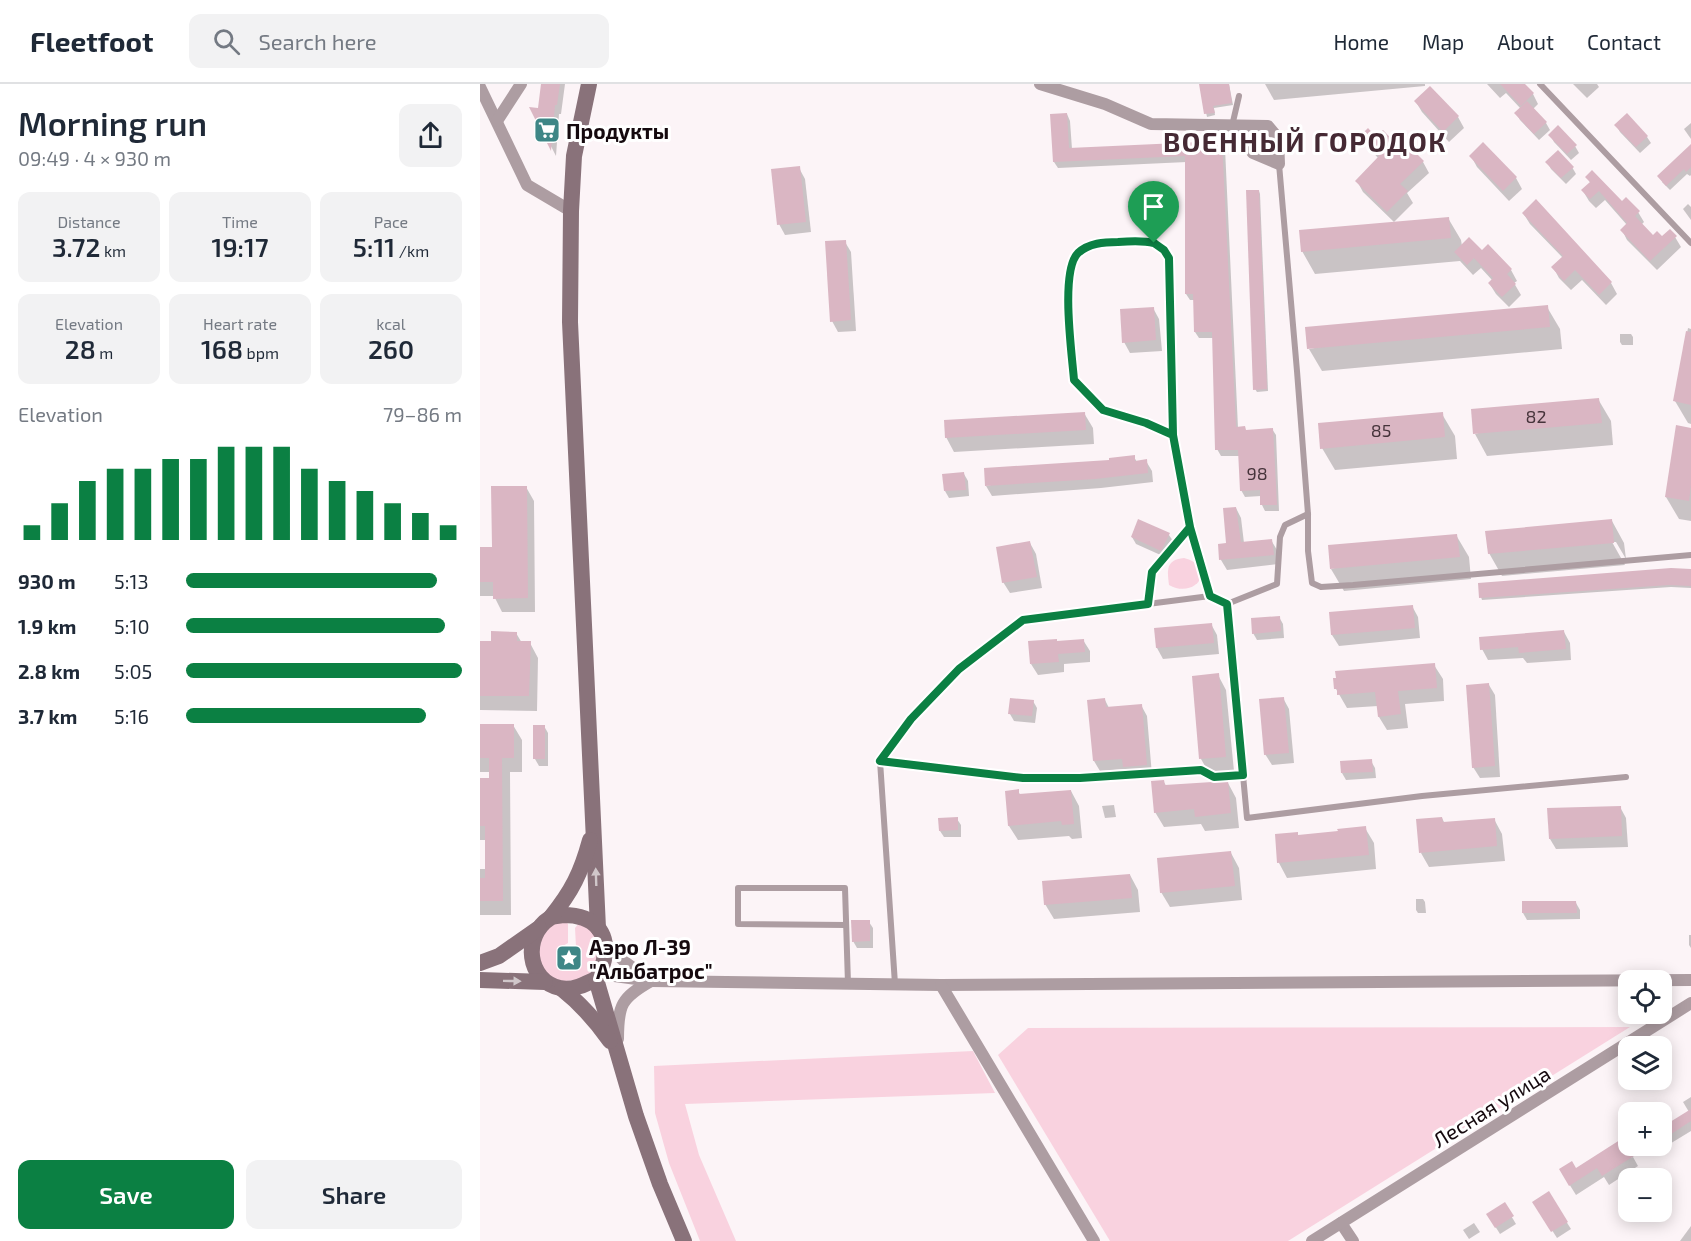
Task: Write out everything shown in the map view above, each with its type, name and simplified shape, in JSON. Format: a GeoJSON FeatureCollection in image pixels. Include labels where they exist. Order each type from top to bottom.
{"type":"FeatureCollection","features":[{"type":"Feature","properties":{"kind":"main road"},"geometry":{"type":"LineString","coordinates":[[589,84],[574,156],[570,322],[594,825],[601,935],[605,958],[598,977],[636,1116],[660,1184],[684,1241]]}},
{"type":"Feature","properties":{"kind":"main road"},"geometry":{"type":"LineString","coordinates":[[545,982],[533,965],[531,952],[534,936],[565,900],[576,881],[594,825]]}},
{"type":"Feature","properties":{"kind":"main road"},"geometry":{"type":"LineString","coordinates":[[480,963],[499,956],[546,921],[563,915],[576,915],[584,918],[601,935]]}},
{"type":"Feature","properties":{"kind":"main road"},"geometry":{"type":"LineString","coordinates":[[562,989],[581,986],[598,977]]}},
{"type":"Feature","properties":{"kind":"main road"},"geometry":{"type":"LineString","coordinates":[[480,980],[545,982],[562,989],[577,1001],[600,1026],[618,1054]]}},
{"type":"Feature","properties":{"kind":"street"},"geometry":{"type":"LineString","coordinates":[[496,121],[521,84]]}},
{"type":"Feature","properties":{"kind":"street"},"geometry":{"type":"LineString","coordinates":[[1040,84],[1105,104],[1151,124],[1268,126],[1278,138],[1279,164],[1253,153],[1232,126]]}},
{"type":"Feature","properties":{"kind":"street"},"geometry":{"type":"LineString","coordinates":[[480,87],[527,185],[571,211]]}},
{"type":"Feature","properties":{"kind":"street"},"geometry":{"type":"LineString","coordinates":[[601,935],[626,962],[651,981]]}},
{"type":"Feature","properties":{"kind":"street"},"geometry":{"type":"LineString","coordinates":[[598,977],[651,981],[941,985],[1691,980]]}},
{"type":"Feature","properties":{"kind":"street"},"geometry":{"type":"LineString","coordinates":[[618,1054],[618,1016],[624,1000],[651,981]]}},
{"type":"Feature","properties":{"kind":"street"},"geometry":{"type":"LineString","coordinates":[[941,985],[1094,1241]]}},
{"type":"Feature","properties":{"kind":"street","name":"Лесная улица"},"geometry":{"type":"LineString","coordinates":[[1312,1241],[1691,1003]]}},
{"type":"Feature","properties":{"kind":"street"},"geometry":{"type":"LineString","coordinates":[[1341,1223],[1353,1241]]}},
{"type":"Feature","properties":{"kind":"lane"},"geometry":{"type":"LineString","coordinates":[[1540,84],[1691,243]]}},
{"type":"Feature","properties":{"kind":"lane"},"geometry":{"type":"LineString","coordinates":[[1232,126],[1239,96]]}},
{"type":"Feature","properties":{"kind":"lane"},"geometry":{"type":"LineString","coordinates":[[1279,164],[1312,583],[1321,587],[1353,585],[1691,555]]}},
{"type":"Feature","properties":{"kind":"lane"},"geometry":{"type":"LineString","coordinates":[[1173,435],[1146,423],[1103,410],[1074,380],[1068,286],[1072,262],[1078,253],[1087,247],[1099,243],[1144,241],[1154,243],[1164,250],[1169,258],[1173,435],[1190,527],[1210,596]]}},
{"type":"Feature","properties":{"kind":"lane"},"geometry":{"type":"LineString","coordinates":[[895,984],[880,761],[911,719],[959,669],[1023,620],[1210,596],[1227,604],[1277,584],[1280,537],[1285,525],[1308,514]]}},
{"type":"Feature","properties":{"kind":"lane"},"geometry":{"type":"LineString","coordinates":[[1148,604],[1152,572],[1190,527]]}},
{"type":"Feature","properties":{"kind":"lane"},"geometry":{"type":"LineString","coordinates":[[1227,604],[1246,818],[1422,796],[1626,777]]}},
{"type":"Feature","properties":{"kind":"lane"},"geometry":{"type":"LineString","coordinates":[[880,761],[1023,778],[1080,778],[1201,770],[1214,777],[1243,775]]}},
{"type":"Feature","properties":{"kind":"lane"},"geometry":{"type":"LineString","coordinates":[[846,925],[738,924],[738,888],[845,888],[848,984]]}},
{"type":"Feature","properties":{"kind":"shaded area"},"geometry":{"type":"Polygon","coordinates":[[[1184,558],[1194,562],[1200,568],[1201,574],[1194,585],[1179,589],[1169,585],[1168,570],[1171,563],[1184,558]]]}},
{"type":"Feature","properties":{"kind":"shaded area"},"geometry":{"type":"Polygon","coordinates":[[[564,919],[568,924],[568,943],[561,947],[560,961],[564,966],[577,965],[575,928],[580,922],[596,934],[599,962],[585,979],[556,982],[541,967],[537,946],[548,926],[564,919]]]}},
{"type":"Feature","properties":{"kind":"shaded area"},"geometry":{"type":"Polygon","coordinates":[[[1630,1027],[1288,1241],[1110,1241],[998,1055],[1028,1028],[1630,1027]]]}},
{"type":"Feature","properties":{"kind":"shaded area"},"geometry":{"type":"Polygon","coordinates":[[[973,1051],[995,1093],[685,1104],[699,1155],[736,1241],[700,1241],[669,1163],[655,1113],[654,1066],[973,1051]]]}},
{"type":"Feature","properties":{"kind":"building"},"geometry":{"type":"Polygon","coordinates":[[[541,84],[560,84],[557,105],[555,105],[551,151],[529,107],[538,108],[541,84]]]}},
{"type":"Feature","properties":{"kind":"building"},"geometry":{"type":"Polygon","coordinates":[[[1199,84],[1229,84],[1232,103],[1213,106],[1215,113],[1204,114],[1199,84]]]}},
{"type":"Feature","properties":{"kind":"building"},"geometry":{"type":"Polygon","coordinates":[[[1500,84],[1525,84],[1534,93],[1521,106],[1500,84]]]}},
{"type":"Feature","properties":{"kind":"building"},"geometry":{"type":"Polygon","coordinates":[[[1430,86],[1459,116],[1443,132],[1414,101],[1430,86]]]}},
{"type":"Feature","properties":{"kind":"building"},"geometry":{"type":"Polygon","coordinates":[[[1527,101],[1547,122],[1534,134],[1514,113],[1527,101]]]}},
{"type":"Feature","properties":{"kind":"building"},"geometry":{"type":"Polygon","coordinates":[[[1067,113],[1069,148],[1222,141],[1236,427],[1245,426],[1246,430],[1273,428],[1277,505],[1260,505],[1260,490],[1240,491],[1238,450],[1215,450],[1212,332],[1194,332],[1193,294],[1185,294],[1185,156],[1053,162],[1050,114],[1067,113]]]}},
{"type":"Feature","properties":{"kind":"building"},"geometry":{"type":"Polygon","coordinates":[[[1627,113],[1648,136],[1636,147],[1614,125],[1627,113]]]}},
{"type":"Feature","properties":{"kind":"building"},"geometry":{"type":"Polygon","coordinates":[[[1558,125],[1577,145],[1567,154],[1548,135],[1558,125]]]}},
{"type":"Feature","properties":{"kind":"building"},"geometry":{"type":"Polygon","coordinates":[[[1368,128],[1376,137],[1383,130],[1403,151],[1409,146],[1424,161],[1400,184],[1408,191],[1387,212],[1355,181],[1379,156],[1360,136],[1368,128]]]}},
{"type":"Feature","properties":{"kind":"building"},"geometry":{"type":"Polygon","coordinates":[[[1483,142],[1517,177],[1503,191],[1469,156],[1483,142]]]}},
{"type":"Feature","properties":{"kind":"building"},"geometry":{"type":"Polygon","coordinates":[[[1691,144],[1691,167],[1686,172],[1684,169],[1666,186],[1657,176],[1691,144]]]}},
{"type":"Feature","properties":{"kind":"building"},"geometry":{"type":"Polygon","coordinates":[[[1558,150],[1574,167],[1561,178],[1545,162],[1558,150]]]}},
{"type":"Feature","properties":{"kind":"building"},"geometry":{"type":"Polygon","coordinates":[[[800,166],[806,222],[777,225],[771,169],[800,166]]]}},
{"type":"Feature","properties":{"kind":"building"},"geometry":{"type":"Polygon","coordinates":[[[1592,170],[1622,201],[1626,197],[1640,211],[1635,216],[1653,235],[1657,231],[1662,236],[1670,229],[1677,236],[1650,261],[1620,230],[1627,223],[1599,191],[1590,199],[1581,190],[1590,182],[1585,177],[1592,170]]]}},
{"type":"Feature","properties":{"kind":"building"},"geometry":{"type":"Polygon","coordinates":[[[1246,190],[1259,190],[1267,389],[1253,390],[1246,190]]]}},
{"type":"Feature","properties":{"kind":"building"},"geometry":{"type":"Polygon","coordinates":[[[1536,199],[1612,282],[1599,295],[1575,270],[1564,281],[1551,267],[1563,256],[1522,213],[1536,199]]]}},
{"type":"Feature","properties":{"kind":"building"},"geometry":{"type":"Polygon","coordinates":[[[1449,217],[1451,238],[1301,252],[1299,230],[1449,217]]]}},
{"type":"Feature","properties":{"kind":"building"},"geometry":{"type":"Polygon","coordinates":[[[1469,237],[1482,250],[1488,244],[1512,269],[1507,274],[1516,284],[1502,297],[1488,283],[1493,278],[1474,258],[1467,265],[1454,252],[1469,237]]]}},
{"type":"Feature","properties":{"kind":"building"},"geometry":{"type":"Polygon","coordinates":[[[846,240],[851,320],[830,322],[825,241],[846,240]]]}},
{"type":"Feature","properties":{"kind":"building"},"geometry":{"type":"Polygon","coordinates":[[[1548,305],[1550,327],[1307,349],[1305,327],[1548,305]]]}},
{"type":"Feature","properties":{"kind":"building"},"geometry":{"type":"Polygon","coordinates":[[[1154,307],[1156,340],[1122,343],[1120,309],[1154,307]]]}},
{"type":"Feature","properties":{"kind":"building"},"geometry":{"type":"Polygon","coordinates":[[[1686,331],[1691,332],[1691,405],[1673,401],[1686,331]]]}},
{"type":"Feature","properties":{"kind":"building"},"geometry":{"type":"Polygon","coordinates":[[[1599,398],[1602,423],[1473,434],[1471,409],[1599,398]]]}},
{"type":"Feature","properties":{"kind":"building"},"geometry":{"type":"Polygon","coordinates":[[[1085,412],[1086,430],[945,438],[944,420],[1085,412]]]}},
{"type":"Feature","properties":{"kind":"building"},"geometry":{"type":"Polygon","coordinates":[[[1443,412],[1445,437],[1320,449],[1318,423],[1443,412]]]}},
{"type":"Feature","properties":{"kind":"building"},"geometry":{"type":"Polygon","coordinates":[[[1676,425],[1691,428],[1689,501],[1665,497],[1676,425]]]}},
{"type":"Feature","properties":{"kind":"building"},"geometry":{"type":"Polygon","coordinates":[[[1135,455],[1135,461],[1147,459],[1148,473],[985,486],[984,468],[1109,460],[1109,458],[1135,455]]]}},
{"type":"Feature","properties":{"kind":"building"},"geometry":{"type":"Polygon","coordinates":[[[964,472],[966,490],[944,491],[942,474],[964,472]]]}},
{"type":"Feature","properties":{"kind":"building"},"geometry":{"type":"Polygon","coordinates":[[[491,486],[527,486],[528,598],[493,599],[493,582],[480,582],[480,547],[492,547],[491,486]]]}},
{"type":"Feature","properties":{"kind":"building"},"geometry":{"type":"Polygon","coordinates":[[[1236,507],[1241,542],[1272,539],[1274,555],[1219,560],[1218,544],[1226,543],[1223,508],[1236,507]]]}},
{"type":"Feature","properties":{"kind":"building"},"geometry":{"type":"Polygon","coordinates":[[[1138,519],[1170,533],[1161,551],[1131,537],[1138,519]]]}},
{"type":"Feature","properties":{"kind":"building"},"geometry":{"type":"Polygon","coordinates":[[[1612,519],[1614,543],[1488,554],[1485,531],[1612,519]]]}},
{"type":"Feature","properties":{"kind":"building"},"geometry":{"type":"Polygon","coordinates":[[[1457,534],[1460,557],[1330,569],[1328,545],[1457,534]]]}},
{"type":"Feature","properties":{"kind":"building"},"geometry":{"type":"Polygon","coordinates":[[[1030,541],[1037,577],[1002,583],[996,547],[1030,541]]]}},
{"type":"Feature","properties":{"kind":"building"},"geometry":{"type":"Polygon","coordinates":[[[1671,568],[1691,569],[1691,586],[1669,585],[1479,598],[1478,583],[1671,568]]]}},
{"type":"Feature","properties":{"kind":"building"},"geometry":{"type":"Polygon","coordinates":[[[1413,605],[1415,628],[1331,635],[1329,612],[1413,605]]]}},
{"type":"Feature","properties":{"kind":"building"},"geometry":{"type":"Polygon","coordinates":[[[1280,616],[1281,631],[1252,634],[1251,618],[1280,616]]]}},
{"type":"Feature","properties":{"kind":"building"},"geometry":{"type":"Polygon","coordinates":[[[1212,623],[1214,643],[1156,648],[1154,628],[1212,623]]]}},
{"type":"Feature","properties":{"kind":"building"},"geometry":{"type":"Polygon","coordinates":[[[1564,630],[1566,649],[1519,653],[1518,647],[1480,650],[1479,637],[1564,630]]]}},
{"type":"Feature","properties":{"kind":"building"},"geometry":{"type":"Polygon","coordinates":[[[491,631],[517,632],[517,641],[531,641],[529,696],[480,696],[480,641],[491,641],[491,631]]]}},
{"type":"Feature","properties":{"kind":"building"},"geometry":{"type":"Polygon","coordinates":[[[1057,639],[1057,641],[1084,639],[1085,652],[1058,654],[1059,662],[1030,664],[1028,641],[1057,639]]]}},
{"type":"Feature","properties":{"kind":"building"},"geometry":{"type":"Polygon","coordinates":[[[1435,663],[1437,688],[1398,691],[1401,714],[1378,717],[1375,692],[1337,695],[1337,689],[1334,689],[1335,671],[1435,663]]]}},
{"type":"Feature","properties":{"kind":"building"},"geometry":{"type":"Polygon","coordinates":[[[1219,673],[1226,757],[1199,759],[1192,676],[1219,673]]]}},
{"type":"Feature","properties":{"kind":"building"},"geometry":{"type":"Polygon","coordinates":[[[1489,683],[1495,766],[1472,768],[1466,685],[1489,683]]]}},
{"type":"Feature","properties":{"kind":"building"},"geometry":{"type":"Polygon","coordinates":[[[1284,697],[1289,753],[1264,755],[1259,699],[1284,697]]]}},
{"type":"Feature","properties":{"kind":"building"},"geometry":{"type":"Polygon","coordinates":[[[1010,698],[1034,700],[1032,716],[1008,714],[1010,698]]]}},
{"type":"Feature","properties":{"kind":"building"},"geometry":{"type":"Polygon","coordinates":[[[1105,698],[1106,707],[1142,704],[1147,765],[1123,767],[1122,759],[1093,761],[1087,700],[1105,698]]]}},
{"type":"Feature","properties":{"kind":"building"},"geometry":{"type":"Polygon","coordinates":[[[480,724],[514,724],[514,758],[502,758],[503,901],[480,901],[480,878],[485,878],[485,826],[480,826],[480,778],[489,778],[489,758],[480,758],[480,724]]]}},
{"type":"Feature","properties":{"kind":"building"},"geometry":{"type":"Polygon","coordinates":[[[533,725],[545,725],[545,759],[533,759],[533,725]]]}},
{"type":"Feature","properties":{"kind":"building"},"geometry":{"type":"Polygon","coordinates":[[[1372,759],[1373,772],[1341,773],[1340,761],[1372,759]]]}},
{"type":"Feature","properties":{"kind":"building"},"geometry":{"type":"Polygon","coordinates":[[[1164,780],[1165,785],[1228,781],[1231,813],[1195,817],[1194,809],[1154,813],[1151,781],[1164,780]]]}},
{"type":"Feature","properties":{"kind":"building"},"geometry":{"type":"Polygon","coordinates":[[[1019,789],[1019,794],[1071,790],[1074,824],[1062,825],[1061,821],[1008,826],[1005,791],[1019,789]]]}},
{"type":"Feature","properties":{"kind":"building"},"geometry":{"type":"Polygon","coordinates":[[[1621,806],[1622,836],[1549,839],[1547,808],[1621,806]]]}},
{"type":"Feature","properties":{"kind":"building"},"geometry":{"type":"Polygon","coordinates":[[[958,817],[958,830],[939,831],[938,818],[958,817]]]}},
{"type":"Feature","properties":{"kind":"building"},"geometry":{"type":"Polygon","coordinates":[[[1442,817],[1443,822],[1495,818],[1497,846],[1419,853],[1416,819],[1442,817]]]}},
{"type":"Feature","properties":{"kind":"building"},"geometry":{"type":"Polygon","coordinates":[[[1366,826],[1369,855],[1277,863],[1275,834],[1298,832],[1298,835],[1366,826]]]}},
{"type":"Feature","properties":{"kind":"building"},"geometry":{"type":"Polygon","coordinates":[[[1231,851],[1235,886],[1160,893],[1157,858],[1231,851]]]}},
{"type":"Feature","properties":{"kind":"building"},"geometry":{"type":"Polygon","coordinates":[[[1130,874],[1132,898],[1044,905],[1042,881],[1130,874]]]}},
{"type":"Feature","properties":{"kind":"building"},"geometry":{"type":"Polygon","coordinates":[[[1522,901],[1576,901],[1577,913],[1522,913],[1522,901]]]}},
{"type":"Feature","properties":{"kind":"building"},"geometry":{"type":"Polygon","coordinates":[[[851,920],[870,920],[870,941],[852,942],[851,920]]]}},
{"type":"Feature","properties":{"kind":"building"},"geometry":{"type":"Polygon","coordinates":[[[1691,1109],[1691,1121],[1672,1133],[1672,1121],[1691,1109]]]}},
{"type":"Feature","properties":{"kind":"building"},"geometry":{"type":"Polygon","coordinates":[[[1618,1141],[1618,1156],[1634,1156],[1602,1176],[1597,1168],[1569,1186],[1559,1169],[1572,1161],[1576,1168],[1618,1141]]]}},
{"type":"Feature","properties":{"kind":"building"},"geometry":{"type":"Polygon","coordinates":[[[1549,1191],[1568,1222],[1551,1232],[1532,1202],[1549,1191]]]}},
{"type":"Feature","properties":{"kind":"building"},"geometry":{"type":"Polygon","coordinates":[[[1505,1202],[1514,1216],[1495,1228],[1486,1214],[1505,1202]]]}},
{"type":"Feature","properties":{"kind":"place","name":"Продукты"},"geometry":{"type":"Point","coordinates":[547,130]}},
{"type":"Feature","properties":{"kind":"place","name":"Аэро Л-39 \"Альбатрос\""},"geometry":{"type":"Point","coordinates":[569,958]}},
{"type":"Feature","properties":{"kind":"district","name":"ВОЕННЫЙ ГОРОДОК"},"geometry":{"type":"Point","coordinates":[1305,141]}},
{"type":"Feature","properties":{"kind":"route"},"geometry":{"type":"LineString","coordinates":[[1154,243],[1144,241],[1099,243],[1078,253],[1072,262],[1068,286],[1074,380],[1103,410],[1146,423],[1173,435],[1182,481],[1190,527],[1210,596],[1227,604],[1243,775],[1214,777],[1201,770],[1080,778],[1023,778],[880,761],[911,719],[959,669],[1023,620],[1148,604],[1152,572],[1190,527],[1173,435],[1169,258],[1164,250],[1154,243]]}}]}
